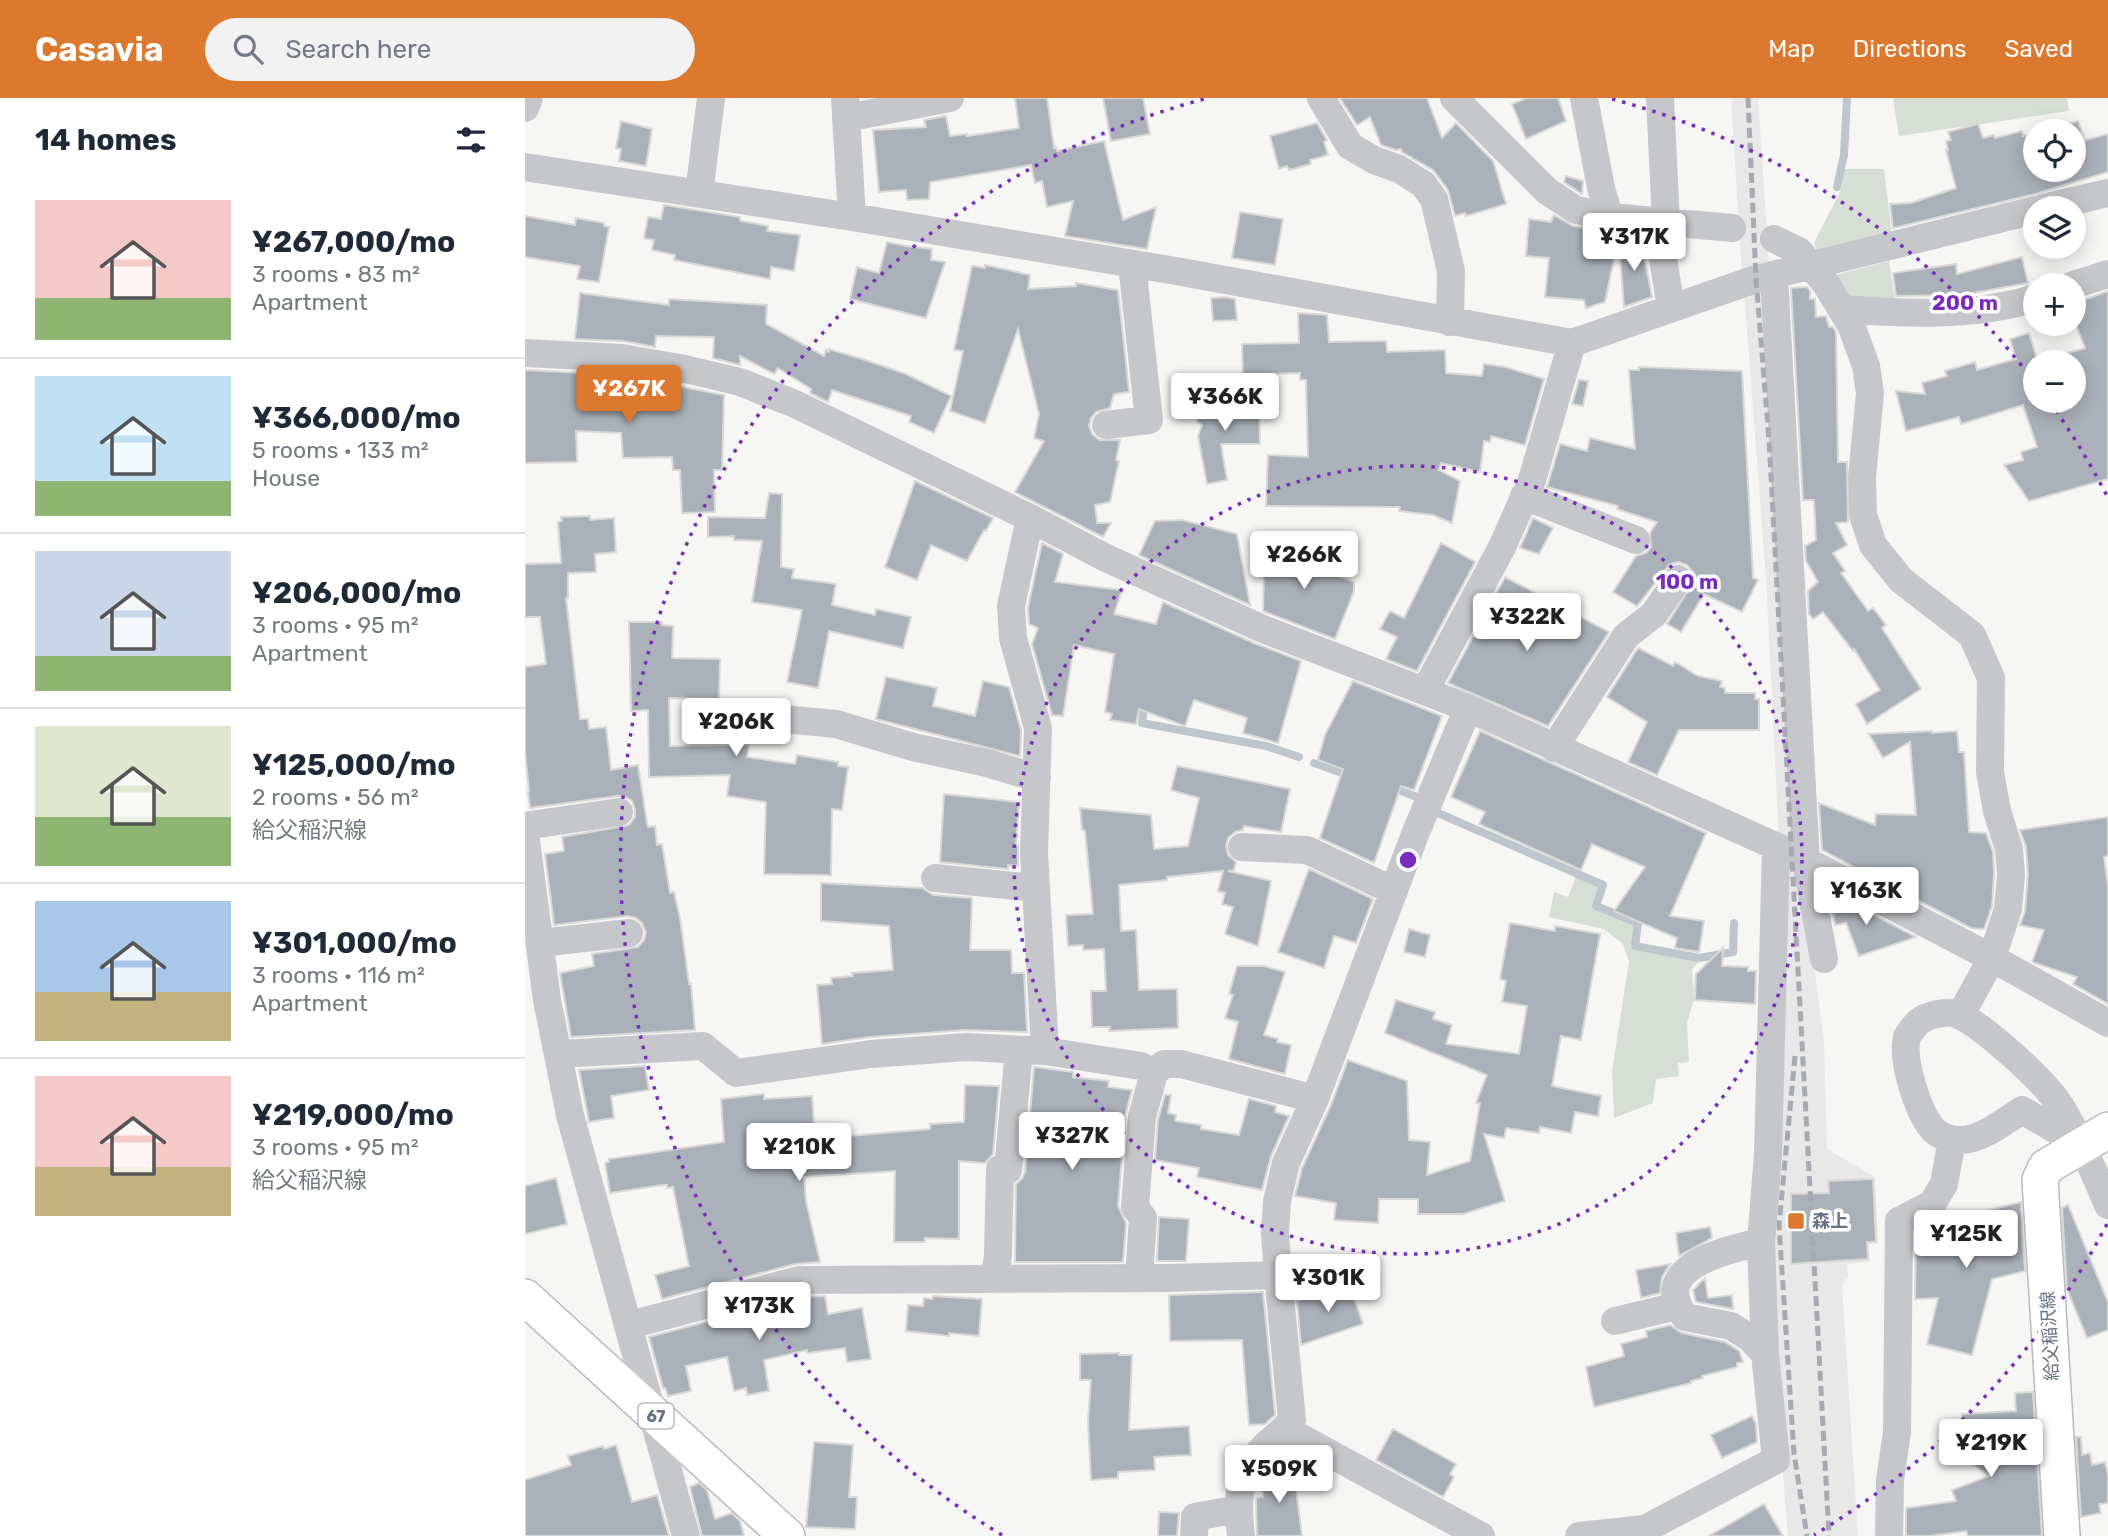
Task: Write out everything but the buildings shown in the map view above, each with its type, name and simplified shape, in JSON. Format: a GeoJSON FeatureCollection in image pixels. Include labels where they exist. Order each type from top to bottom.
{"type":"FeatureCollection","features":[{"type":"Feature","properties":{"kind":"main road","name":"給父稲沢線"},"geometry":{"type":"LineString","coordinates":[[2062,1536],[2040,1180],[2046,1167],[2095,1138]]}},
{"type":"Feature","properties":{"kind":"main road","name":"67"},"geometry":{"type":"LineString","coordinates":[[525,1297],[787,1536]]}},
{"type":"Feature","properties":{"kind":"street"},"geometry":{"type":"LineString","coordinates":[[525,108],[529,98]]}},
{"type":"Feature","properties":{"kind":"street"},"geometry":{"type":"LineString","coordinates":[[699,193],[711,98]]}},
{"type":"Feature","properties":{"kind":"street"},"geometry":{"type":"LineString","coordinates":[[852,217],[845,108],[950,98]]}},
{"type":"Feature","properties":{"kind":"street"},"geometry":{"type":"LineString","coordinates":[[1321,98],[1350,146],[1374,160],[1399,169],[1423,184],[1434,199],[1451,271],[1450,322]]}},
{"type":"Feature","properties":{"kind":"street"},"geometry":{"type":"LineString","coordinates":[[1454,98],[1547,191],[1576,210],[1609,216],[1732,228]]}},
{"type":"Feature","properties":{"kind":"street"},"geometry":{"type":"LineString","coordinates":[[1584,98],[1609,216]]}},
{"type":"Feature","properties":{"kind":"street"},"geometry":{"type":"LineString","coordinates":[[1660,98],[1662,222],[1671,308]]}},
{"type":"Feature","properties":{"kind":"street"},"geometry":{"type":"LineString","coordinates":[[525,167],[852,217],[1132,264],[1572,344],[1774,275],[2023,213]]}},
{"type":"Feature","properties":{"kind":"street"},"geometry":{"type":"LineString","coordinates":[[2086,198],[2108,193]]}},
{"type":"Feature","properties":{"kind":"street"},"geometry":{"type":"LineString","coordinates":[[1774,239],[1799,251],[1811,266],[1851,325],[1866,366],[1870,393],[1863,477],[1863,515],[1873,545],[1901,580],[1972,635],[1991,678],[1990,772],[1997,811],[2009,849],[2011,875],[2008,909],[1992,958],[1960,1016]]}},
{"type":"Feature","properties":{"kind":"street"},"geometry":{"type":"LineString","coordinates":[[1106,425],[1149,420],[1132,264]]}},
{"type":"Feature","properties":{"kind":"street"},"geometry":{"type":"LineString","coordinates":[[2086,281],[2108,274]]}},
{"type":"Feature","properties":{"kind":"street"},"geometry":{"type":"LineString","coordinates":[[1774,275],[1806,861],[1824,959]]}},
{"type":"Feature","properties":{"kind":"street"},"geometry":{"type":"LineString","coordinates":[[1842,309],[1900,314],[1961,311],[2023,302]]}},
{"type":"Feature","properties":{"kind":"street"},"geometry":{"type":"LineString","coordinates":[[1425,691],[1502,547],[1532,480],[1572,344]]}},
{"type":"Feature","properties":{"kind":"street"},"geometry":{"type":"LineString","coordinates":[[525,353],[622,358],[685,369],[740,382],[795,404],[1030,518],[1106,558],[1262,629],[1468,708],[1806,861],[1992,958],[2108,1023]]}},
{"type":"Feature","properties":{"kind":"street"},"geometry":{"type":"LineString","coordinates":[[1524,496],[1636,540]]}},
{"type":"Feature","properties":{"kind":"street"},"geometry":{"type":"LineString","coordinates":[[995,1279],[1000,1169],[1008,1170],[1032,1050],[1038,728],[1013,638],[1011,606],[1030,518]]}},
{"type":"Feature","properties":{"kind":"street"},"geometry":{"type":"LineString","coordinates":[[1554,748],[1626,636],[1654,614],[1678,579]]}},
{"type":"Feature","properties":{"kind":"street"},"geometry":{"type":"LineString","coordinates":[[1194,1536],[1195,1517],[1240,1522],[1237,1501],[1245,1474],[1254,1459],[1292,1420],[1278,1275],[1276,1201],[1286,1163],[1315,1099],[1394,891],[1468,708]]}},
{"type":"Feature","properties":{"kind":"street"},"geometry":{"type":"LineString","coordinates":[[730,714],[837,724],[913,747],[987,763],[1037,778]]}},
{"type":"Feature","properties":{"kind":"street"},"geometry":{"type":"LineString","coordinates":[[525,826],[619,812]]}},
{"type":"Feature","properties":{"kind":"street"},"geometry":{"type":"LineString","coordinates":[[525,833],[528,878],[540,943],[536,1002],[559,1054],[571,1115],[686,1536]]}},
{"type":"Feature","properties":{"kind":"street"},"geometry":{"type":"LineString","coordinates":[[1242,847],[1307,850],[1394,891]]}},
{"type":"Feature","properties":{"kind":"street"},"geometry":{"type":"LineString","coordinates":[[1579,1536],[1645,1529],[1776,1460],[1765,1354],[1761,1242],[1768,1154],[1776,847]]}},
{"type":"Feature","properties":{"kind":"street"},"geometry":{"type":"LineString","coordinates":[[935,878],[1035,888]]}},
{"type":"Feature","properties":{"kind":"street"},"geometry":{"type":"LineString","coordinates":[[540,943],[629,933]]}},
{"type":"Feature","properties":{"kind":"street"},"geometry":{"type":"LineString","coordinates":[[2095,1138],[2021,1110],[1982,1134],[1962,1141],[1945,1138],[1933,1130],[1920,1108],[1907,1058],[1907,1036],[1921,1019],[1952,1013],[1989,1034],[2095,1138],[2108,1205]]}},
{"type":"Feature","properties":{"kind":"street"},"geometry":{"type":"LineString","coordinates":[[559,1054],[703,1046],[736,1073],[871,1054],[966,1046],[1032,1050],[1142,1066],[1154,1073]]}},
{"type":"Feature","properties":{"kind":"street"},"geometry":{"type":"LineString","coordinates":[[1139,1278],[1143,1218],[1135,1207],[1143,1117],[1154,1073],[1164,1064],[1181,1064],[1315,1099]]}},
{"type":"Feature","properties":{"kind":"street"},"geometry":{"type":"LineString","coordinates":[[1889,1536],[1890,1480],[1896,1432],[1899,1221],[1932,1204],[1944,1184],[1952,1139]]}},
{"type":"Feature","properties":{"kind":"street"},"geometry":{"type":"LineString","coordinates":[[1761,1242],[1709,1256],[1688,1269],[1678,1281],[1674,1297],[1685,1317],[1731,1326],[1750,1338],[1765,1354]]}},
{"type":"Feature","properties":{"kind":"street"},"geometry":{"type":"LineString","coordinates":[[630,1325],[799,1280],[1278,1275]]}},
{"type":"Feature","properties":{"kind":"street"},"geometry":{"type":"LineString","coordinates":[[1615,1321],[1677,1306]]}},
{"type":"Feature","properties":{"kind":"street"},"geometry":{"type":"LineString","coordinates":[[1285,1429],[1480,1536]]}},
{"type":"Feature","properties":{"kind":"shaded area"},"geometry":{"type":"Polygon","coordinates":[[[1731,98],[1758,98],[1769,266],[1742,274],[1731,98]]]}},
{"type":"Feature","properties":{"kind":"shaded area"},"geometry":{"type":"Polygon","coordinates":[[[1893,98],[2067,98],[2069,111],[1899,136],[1893,98]]]}},
{"type":"Feature","properties":{"kind":"shaded area"},"geometry":{"type":"Polygon","coordinates":[[[1844,169],[1884,169],[1892,237],[1819,256],[1814,243],[1841,190],[1844,169]]]}},
{"type":"Feature","properties":{"kind":"shaded area"},"geometry":{"type":"Polygon","coordinates":[[[1889,261],[1896,309],[1846,301],[1831,276],[1889,261]]]}},
{"type":"Feature","properties":{"kind":"shaded area"},"geometry":{"type":"Polygon","coordinates":[[[1768,286],[1800,851],[1779,841],[1766,578],[1744,291],[1768,286]]]}},
{"type":"Feature","properties":{"kind":"shaded area"},"geometry":{"type":"Polygon","coordinates":[[[1781,854],[1801,864],[1824,1041],[1827,1149],[1875,1177],[1878,1243],[1869,1244],[1870,1262],[1847,1264],[1848,1277],[1842,1285],[1858,1536],[1788,1536],[1765,1252],[1781,854]]]}},
{"type":"Feature","properties":{"kind":"shaded area"},"geometry":{"type":"Polygon","coordinates":[[[1576,876],[1599,886],[1593,907],[1636,924],[1633,949],[1700,960],[1692,969],[1694,1000],[1687,1023],[1689,1062],[1678,1063],[1679,1076],[1656,1079],[1653,1103],[1614,1118],[1612,1071],[1629,962],[1623,944],[1604,929],[1549,917],[1554,892],[1568,897],[1576,876]]]}},
{"type":"Feature","properties":{"kind":"waterway"},"geometry":{"type":"LineString","coordinates":[[1837,187],[1844,155],[1847,98]]}},
{"type":"Feature","properties":{"kind":"waterway"},"geometry":{"type":"LineString","coordinates":[[1145,701],[1142,723],[1266,746],[1299,757]]}},
{"type":"Feature","properties":{"kind":"waterway"},"geometry":{"type":"LineString","coordinates":[[1314,763],[1345,774],[1352,773]]}},
{"type":"Feature","properties":{"kind":"waterway"},"geometry":{"type":"LineString","coordinates":[[1390,787],[1417,797]]}},
{"type":"Feature","properties":{"kind":"waterway"},"geometry":{"type":"LineString","coordinates":[[1438,813],[1603,885],[1596,906],[1638,923],[1635,946],[1699,958],[1733,952],[1734,923]]}},
{"type":"Feature","properties":{"kind":"railway"},"geometry":{"type":"LineString","coordinates":[[1748,98],[1756,279],[1769,440],[1829,1536]]}},
{"type":"Feature","properties":{"kind":"railway"},"geometry":{"type":"LineString","coordinates":[[1795,1056],[1779,1225],[1794,1454],[1807,1536]]}},
{"type":"Feature","properties":{"kind":"place","name":"森上"},"geometry":{"type":"Point","coordinates":[1796,1221]}}]}
